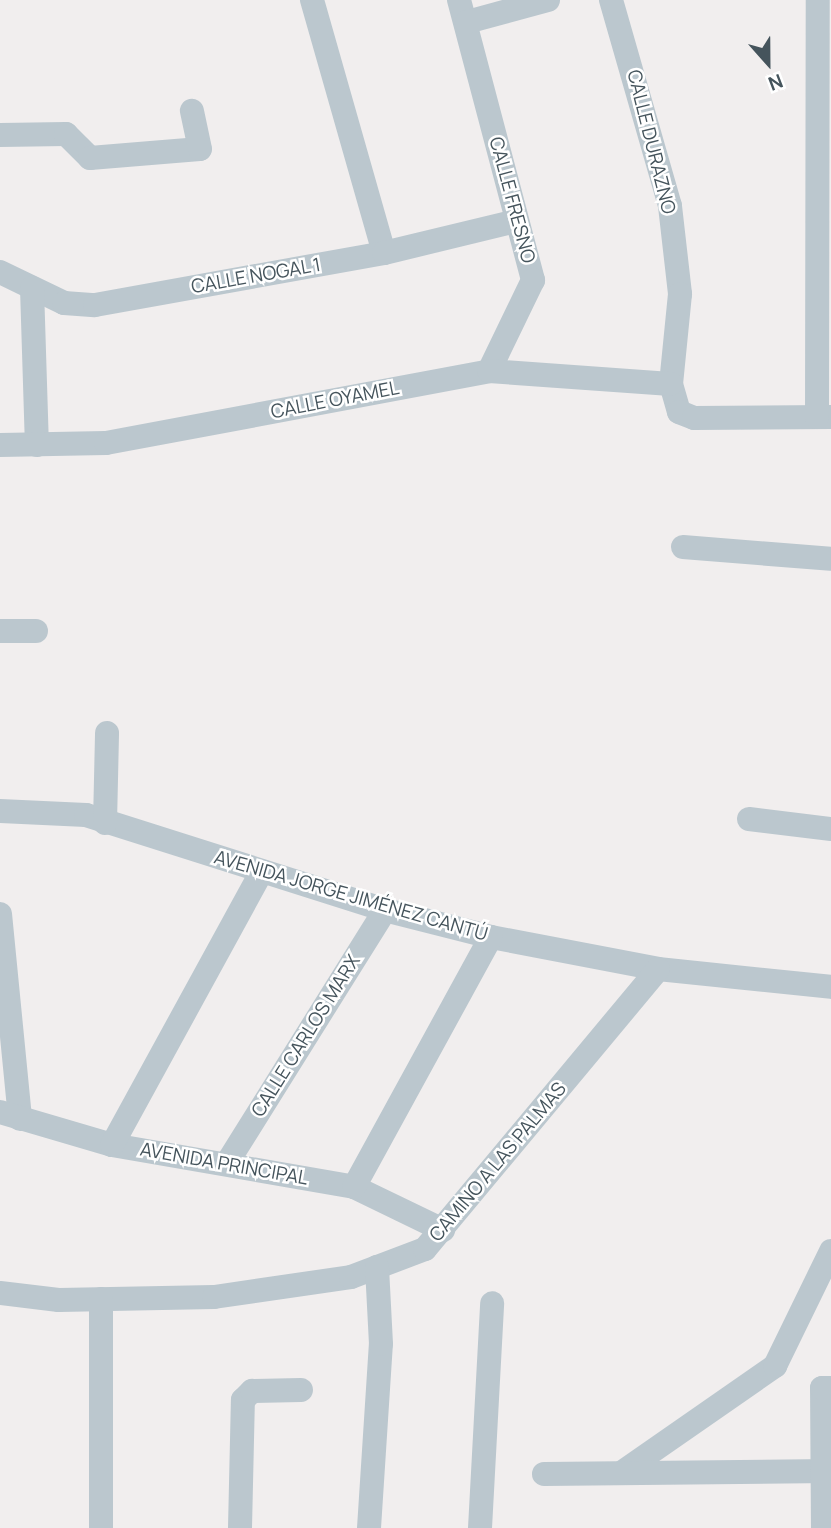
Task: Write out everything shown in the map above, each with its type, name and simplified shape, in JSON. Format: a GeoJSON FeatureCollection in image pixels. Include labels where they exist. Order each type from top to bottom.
{"type":"FeatureCollection","features":[{"type":"Feature","properties":{"kind":"street"},"geometry":{"type":"LineString","coordinates":[[313,0],[384,253]]}},
{"type":"Feature","properties":{"kind":"street"},"geometry":{"type":"LineString","coordinates":[[463,11],[548,0]]}},
{"type":"Feature","properties":{"kind":"street","name":"CALLE DURAZNO"},"geometry":{"type":"LineString","coordinates":[[611,0],[670,206],[680,294],[671,384],[679,412],[694,418],[824,417]]}},
{"type":"Feature","properties":{"kind":"street"},"geometry":{"type":"LineString","coordinates":[[818,0],[824,417]]}},
{"type":"Feature","properties":{"kind":"street","name":"CALLE FRESNO"},"geometry":{"type":"LineString","coordinates":[[463,11],[533,280],[489,371]]}},
{"type":"Feature","properties":{"kind":"street"},"geometry":{"type":"LineString","coordinates":[[0,135],[66,134],[90,158],[200,149],[192,111]]}},
{"type":"Feature","properties":{"kind":"street","name":"CALLE NOGAL 1"},"geometry":{"type":"LineString","coordinates":[[0,272],[64,303],[94,305],[384,253],[516,221]]}},
{"type":"Feature","properties":{"kind":"street"},"geometry":{"type":"LineString","coordinates":[[32,288],[37,444]]}},
{"type":"Feature","properties":{"kind":"street","name":"CALLE OYAMEL"},"geometry":{"type":"LineString","coordinates":[[0,445],[106,443],[489,371],[671,384]]}},
{"type":"Feature","properties":{"kind":"street"},"geometry":{"type":"LineString","coordinates":[[683,547],[831,559]]}},
{"type":"Feature","properties":{"kind":"street"},"geometry":{"type":"LineString","coordinates":[[0,631],[36,631]]}},
{"type":"Feature","properties":{"kind":"street"},"geometry":{"type":"LineString","coordinates":[[105,823],[107,733]]}},
{"type":"Feature","properties":{"kind":"street","name":"AVENIDA JORGE JIMÉNEZ CANTÚ"},"geometry":{"type":"LineString","coordinates":[[0,811],[86,815],[385,910],[491,937],[658,969],[831,987]]}},
{"type":"Feature","properties":{"kind":"street"},"geometry":{"type":"LineString","coordinates":[[749,819],[831,829]]}},
{"type":"Feature","properties":{"kind":"street"},"geometry":{"type":"LineString","coordinates":[[112,1145],[262,871]]}},
{"type":"Feature","properties":{"kind":"street","name":"CALLE CARLOS MARX"},"geometry":{"type":"LineString","coordinates":[[227,1163],[385,910]]}},
{"type":"Feature","properties":{"kind":"street"},"geometry":{"type":"LineString","coordinates":[[0,914],[10,1115]]}},
{"type":"Feature","properties":{"kind":"street"},"geometry":{"type":"LineString","coordinates":[[354,1187],[491,937]]}},
{"type":"Feature","properties":{"kind":"street","name":"CAMINO A LAS PALMAS"},"geometry":{"type":"LineString","coordinates":[[0,1293],[101,1299],[214,1297],[351,1277],[425,1248],[443,1230],[658,969]]}},
{"type":"Feature","properties":{"kind":"street","name":"AVENIDA PRINCIPAL"},"geometry":{"type":"LineString","coordinates":[[10,1115],[112,1145],[354,1187],[443,1230]]}},
{"type":"Feature","properties":{"kind":"street"},"geometry":{"type":"LineString","coordinates":[[621,1474],[775,1366],[831,1251]]}},
{"type":"Feature","properties":{"kind":"street"},"geometry":{"type":"LineString","coordinates":[[369,1528],[381,1344],[377,1267]]}},
{"type":"Feature","properties":{"kind":"street"},"geometry":{"type":"LineString","coordinates":[[101,1299],[102,1528]]}},
{"type":"Feature","properties":{"kind":"street"},"geometry":{"type":"LineString","coordinates":[[480,1528],[492,1303]]}},
{"type":"Feature","properties":{"kind":"street"},"geometry":{"type":"LineString","coordinates":[[823,1528],[826,1471],[822,1388],[831,1388]]}},
{"type":"Feature","properties":{"kind":"street"},"geometry":{"type":"LineString","coordinates":[[240,1528],[243,1400],[252,1391],[301,1390]]}},
{"type":"Feature","properties":{"kind":"street"},"geometry":{"type":"LineString","coordinates":[[544,1474],[826,1471]]}}]}
